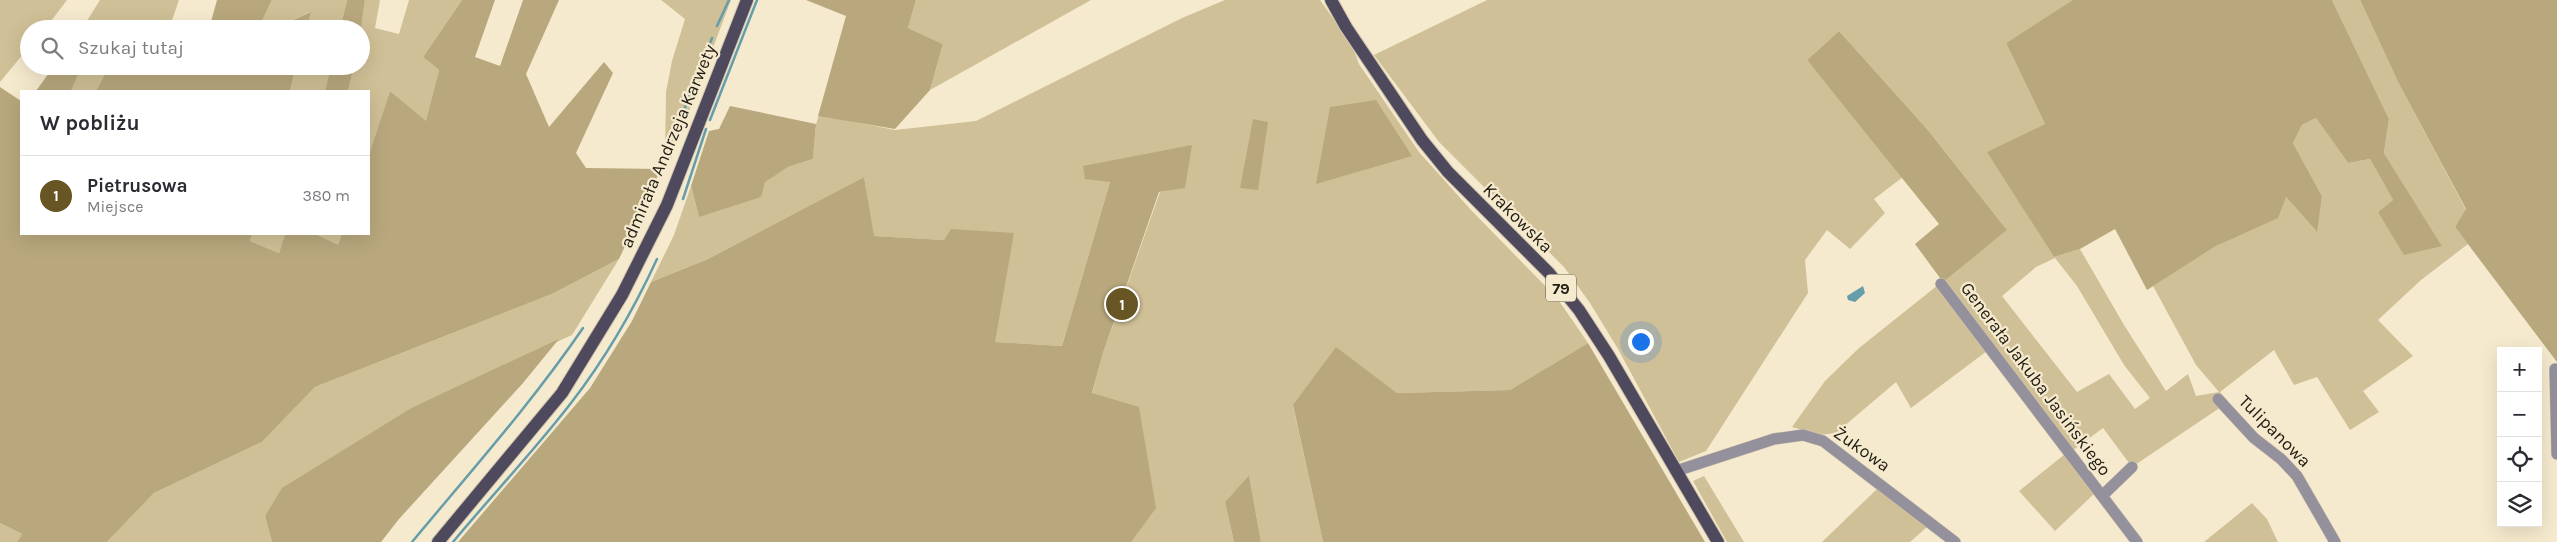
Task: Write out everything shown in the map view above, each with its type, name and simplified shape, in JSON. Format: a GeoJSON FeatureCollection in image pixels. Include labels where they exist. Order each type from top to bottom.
{"type":"FeatureCollection","features":[{"type":"Feature","properties":{"kind":"main road","name":"admirała Andrzeja Karwety"},"geometry":{"type":"LineString","coordinates":[[438,542],[562,392],[622,295],[669,198],[747,0]]}},
{"type":"Feature","properties":{"kind":"main road","name":"Krakowska"},"geometry":{"type":"LineString","coordinates":[[1324,0],[1346,27]]}},
{"type":"Feature","properties":{"kind":"main road","name":"Krakowska"},"geometry":{"type":"LineString","coordinates":[[1331,0],[1346,27],[1412,126],[1439,162],[1549,273],[1579,310],[1718,542]]}},
{"type":"Feature","properties":{"kind":"street","name":"Generała Jakuba Jasińskiego"},"geometry":{"type":"LineString","coordinates":[[1941,284],[2137,542]]}},
{"type":"Feature","properties":{"kind":"street"},"geometry":{"type":"LineString","coordinates":[[2555,369],[2557,454]]}},
{"type":"Feature","properties":{"kind":"street","name":"Tulipanowa"},"geometry":{"type":"LineString","coordinates":[[2218,398],[2254,438],[2281,459],[2296,476],[2335,542]]}},
{"type":"Feature","properties":{"kind":"street","name":"Żukowa"},"geometry":{"type":"LineString","coordinates":[[1676,471],[1788,435],[1811,437],[1836,450],[1955,542]]}},
{"type":"Feature","properties":{"kind":"street","name":"Generała Jakuba Jasińskiego"},"geometry":{"type":"LineString","coordinates":[[2103,495],[2132,468]]}},
{"type":"Feature","properties":{"kind":"shaded area"},"geometry":{"type":"Polygon","coordinates":[[[0,0],[67,0],[52,20],[20,20],[20,58],[0,82],[0,0]]]}},
{"type":"Feature","properties":{"kind":"shaded area"},"geometry":{"type":"Polygon","coordinates":[[[100,0],[179,0],[172,20],[88,20],[100,0]]]}},
{"type":"Feature","properties":{"kind":"shaded area"},"geometry":{"type":"Polygon","coordinates":[[[217,0],[272,0],[262,20],[211,20],[217,0]]]}},
{"type":"Feature","properties":{"kind":"shaded area"},"geometry":{"type":"Polygon","coordinates":[[[272,0],[347,0],[342,20],[308,20],[310,12],[292,20],[262,20],[272,0]]]}},
{"type":"Feature","properties":{"kind":"shaded area"},"geometry":{"type":"Polygon","coordinates":[[[347,0],[365,0],[362,20],[342,20],[347,0]]]}},
{"type":"Feature","properties":{"kind":"shaded area"},"geometry":{"type":"Polygon","coordinates":[[[365,0],[380,0],[375,28],[399,34],[409,0],[462,0],[423,57],[439,70],[426,122],[390,91],[370,151],[370,90],[348,90],[352,75],[370,75],[370,20],[362,20],[365,0]]]}},
{"type":"Feature","properties":{"kind":"shaded area"},"geometry":{"type":"Polygon","coordinates":[[[462,0],[495,0],[475,57],[500,66],[523,0],[559,0],[526,74],[549,127],[604,62],[613,73],[576,153],[586,168],[661,169],[619,259],[552,294],[315,387],[262,442],[154,493],[107,542],[17,542],[22,534],[0,523],[0,87],[20,100],[20,235],[252,235],[250,241],[279,253],[285,235],[317,235],[338,245],[342,235],[370,235],[370,151],[390,91],[426,121],[439,70],[423,57],[462,0]]]}},
{"type":"Feature","properties":{"kind":"shaded area"},"geometry":{"type":"Polygon","coordinates":[[[661,0],[731,0],[671,159],[665,158],[666,92],[672,61],[685,19],[661,0]]]}},
{"type":"Feature","properties":{"kind":"shaded area"},"geometry":{"type":"Polygon","coordinates":[[[806,0],[916,0],[908,28],[943,44],[930,90],[895,129],[818,116],[846,16],[806,0]]]}},
{"type":"Feature","properties":{"kind":"shaded area"},"geometry":{"type":"Polygon","coordinates":[[[916,0],[1091,0],[930,90],[943,44],[908,28],[916,0]]]}},
{"type":"Feature","properties":{"kind":"shaded area"},"geometry":{"type":"Polygon","coordinates":[[[1225,0],[1320,0],[1352,45],[1359,64],[1419,152],[1471,210],[1557,298],[1588,343],[1510,390],[1397,393],[1336,348],[1293,406],[1323,542],[1261,542],[1249,475],[1225,502],[1234,542],[1130,542],[1092,394],[1103,353],[1160,192],[1185,187],[1110,182],[1062,346],[995,342],[944,240],[873,236],[864,177],[708,259],[651,282],[674,235],[691,186],[699,217],[788,167],[813,159],[816,124],[819,115],[895,130],[976,121],[1182,18],[1225,0]]]}},
{"type":"Feature","properties":{"kind":"shaded area"},"geometry":{"type":"Polygon","coordinates":[[[1487,0],[2074,0],[2006,43],[2045,124],[1988,152],[2054,257],[2080,249],[2124,325],[2166,391],[2188,374],[2196,396],[2219,392],[2196,365],[2153,286],[2216,246],[2244,232],[2286,197],[2316,231],[2322,196],[2293,143],[2302,125],[2316,118],[2348,163],[2370,159],[2393,200],[2378,212],[2442,246],[2384,153],[2389,119],[2332,0],[2360,0],[2399,84],[2466,210],[2455,227],[2468,244],[2421,280],[2378,320],[2413,356],[2363,391],[2379,412],[2350,430],[2317,377],[2294,385],[2274,350],[2220,392],[2228,401],[2221,407],[2132,467],[2103,428],[2072,451],[1987,351],[1911,408],[1896,382],[1836,433],[1820,435],[1792,427],[1825,381],[1859,348],[2007,230],[1927,129],[1839,31],[1807,60],[1903,177],[1874,199],[1885,213],[1850,249],[1827,230],[1805,260],[1808,293],[1706,451],[1679,462],[1618,349],[1590,303],[1564,267],[1439,142],[1374,55],[1487,0]],[[2055,258],[2036,267],[2002,296],[2077,392],[2109,374],[2135,409],[2150,398],[2124,365],[2077,286],[2055,258]]]}},
{"type":"Feature","properties":{"kind":"shaded area"},"geometry":{"type":"Polygon","coordinates":[[[2073,0],[2332,0],[2389,119],[2384,153],[2442,246],[2404,255],[2378,212],[2393,200],[2370,159],[2348,163],[2316,118],[2302,125],[2293,143],[2322,196],[2317,232],[2286,197],[2278,218],[2216,246],[2147,290],[2115,229],[2080,249],[2054,257],[1987,152],[2045,124],[2006,43],[2073,0]]]}},
{"type":"Feature","properties":{"kind":"shaded area"},"geometry":{"type":"Polygon","coordinates":[[[2360,0],[2557,0],[2557,362],[2455,227],[2466,209],[2399,84],[2360,0]]]}},
{"type":"Feature","properties":{"kind":"shaded area"},"geometry":{"type":"Polygon","coordinates":[[[311,12],[309,20],[293,20],[311,12]]]}},
{"type":"Feature","properties":{"kind":"shaded area"},"geometry":{"type":"Polygon","coordinates":[[[1839,31],[1927,129],[2007,230],[1943,282],[1915,244],[1939,224],[1807,60],[1839,31]]]}},
{"type":"Feature","properties":{"kind":"shaded area"},"geometry":{"type":"Polygon","coordinates":[[[48,75],[78,75],[71,90],[37,90],[48,75]]]}},
{"type":"Feature","properties":{"kind":"shaded area"},"geometry":{"type":"Polygon","coordinates":[[[77,75],[104,75],[97,90],[71,90],[77,75]]]}},
{"type":"Feature","properties":{"kind":"shaded area"},"geometry":{"type":"Polygon","coordinates":[[[104,75],[294,75],[290,90],[97,90],[104,75]]]}},
{"type":"Feature","properties":{"kind":"shaded area"},"geometry":{"type":"Polygon","coordinates":[[[294,75],[329,75],[325,90],[290,90],[294,75]]]}},
{"type":"Feature","properties":{"kind":"shaded area"},"geometry":{"type":"Polygon","coordinates":[[[329,75],[352,75],[348,90],[325,90],[329,75]]]}},
{"type":"Feature","properties":{"kind":"shaded area"},"geometry":{"type":"Polygon","coordinates":[[[1376,100],[1412,156],[1316,184],[1330,107],[1376,100]]]}},
{"type":"Feature","properties":{"kind":"shaded area"},"geometry":{"type":"Polygon","coordinates":[[[730,106],[816,124],[813,159],[788,167],[765,182],[761,197],[699,217],[691,186],[709,131],[719,129],[730,106]]]}},
{"type":"Feature","properties":{"kind":"shaded area"},"geometry":{"type":"Polygon","coordinates":[[[1253,119],[1268,122],[1258,190],[1240,188],[1253,119]]]}},
{"type":"Feature","properties":{"kind":"shaded area"},"geometry":{"type":"Polygon","coordinates":[[[1192,145],[1185,188],[1159,192],[1103,353],[1092,393],[1139,407],[1156,508],[1131,542],[458,542],[590,388],[632,321],[651,282],[708,259],[864,177],[874,236],[944,240],[951,229],[1014,233],[995,342],[1062,346],[1110,182],[1085,179],[1083,166],[1192,145]]]}},
{"type":"Feature","properties":{"kind":"shaded area"},"geometry":{"type":"Polygon","coordinates":[[[252,235],[285,235],[279,253],[250,241],[252,235]]]}},
{"type":"Feature","properties":{"kind":"shaded area"},"geometry":{"type":"Polygon","coordinates":[[[317,235],[342,235],[338,246],[317,235]]]}},
{"type":"Feature","properties":{"kind":"shaded area"},"geometry":{"type":"Polygon","coordinates":[[[619,259],[572,335],[413,407],[265,516],[272,542],[107,542],[154,493],[262,442],[315,387],[552,294],[619,259]]]}},
{"type":"Feature","properties":{"kind":"shaded area"},"geometry":{"type":"Polygon","coordinates":[[[559,339],[523,383],[399,519],[381,542],[272,542],[265,516],[282,488],[413,407],[559,339]]]}},
{"type":"Feature","properties":{"kind":"shaded area"},"geometry":{"type":"Polygon","coordinates":[[[1588,343],[1705,542],[1323,542],[1293,405],[1336,347],[1397,393],[1510,390],[1588,343]]]}},
{"type":"Feature","properties":{"kind":"shaded area"},"geometry":{"type":"Polygon","coordinates":[[[2065,454],[2096,492],[2055,531],[2019,491],[2065,454]]]}},
{"type":"Feature","properties":{"kind":"shaded area"},"geometry":{"type":"Polygon","coordinates":[[[1249,475],[1261,542],[1234,542],[1225,502],[1249,475]]]}},
{"type":"Feature","properties":{"kind":"shaded area"},"geometry":{"type":"Polygon","coordinates":[[[1704,476],[1744,542],[1727,542],[1693,481],[1704,476]]]}},
{"type":"Feature","properties":{"kind":"shaded area"},"geometry":{"type":"Polygon","coordinates":[[[1877,489],[1927,527],[1910,542],[1822,542],[1877,489]]]}},
{"type":"Feature","properties":{"kind":"shaded area"},"geometry":{"type":"Polygon","coordinates":[[[2252,503],[2267,519],[2278,542],[2204,542],[2252,503]]]}},
{"type":"Feature","properties":{"kind":"shaded area"},"geometry":{"type":"Polygon","coordinates":[[[0,523],[22,534],[17,542],[0,542],[0,523]]]}},
{"type":"Feature","properties":{"kind":"water"},"geometry":{"type":"Polygon","coordinates":[[[1863,286],[1865,293],[1855,302],[1848,300],[1847,296],[1863,286]]]}},
{"type":"Feature","properties":{"kind":"waterway"},"geometry":{"type":"LineString","coordinates":[[717,26],[729,0]]}},
{"type":"Feature","properties":{"kind":"waterway"},"geometry":{"type":"LineString","coordinates":[[710,120],[757,0]]}},
{"type":"Feature","properties":{"kind":"waterway"},"geometry":{"type":"LineString","coordinates":[[675,133],[712,38]]}},
{"type":"Feature","properties":{"kind":"waterway"},"geometry":{"type":"LineString","coordinates":[[683,199],[706,129]]}},
{"type":"Feature","properties":{"kind":"waterway"},"geometry":{"type":"LineString","coordinates":[[453,542],[584,386],[618,333],[657,259]]}},
{"type":"Feature","properties":{"kind":"waterway"},"geometry":{"type":"LineString","coordinates":[[412,542],[543,384],[583,328]]}},
{"type":"Feature","properties":{"kind":"place","name":"Pietrusowa"},"geometry":{"type":"Point","coordinates":[1122,304]}}]}
